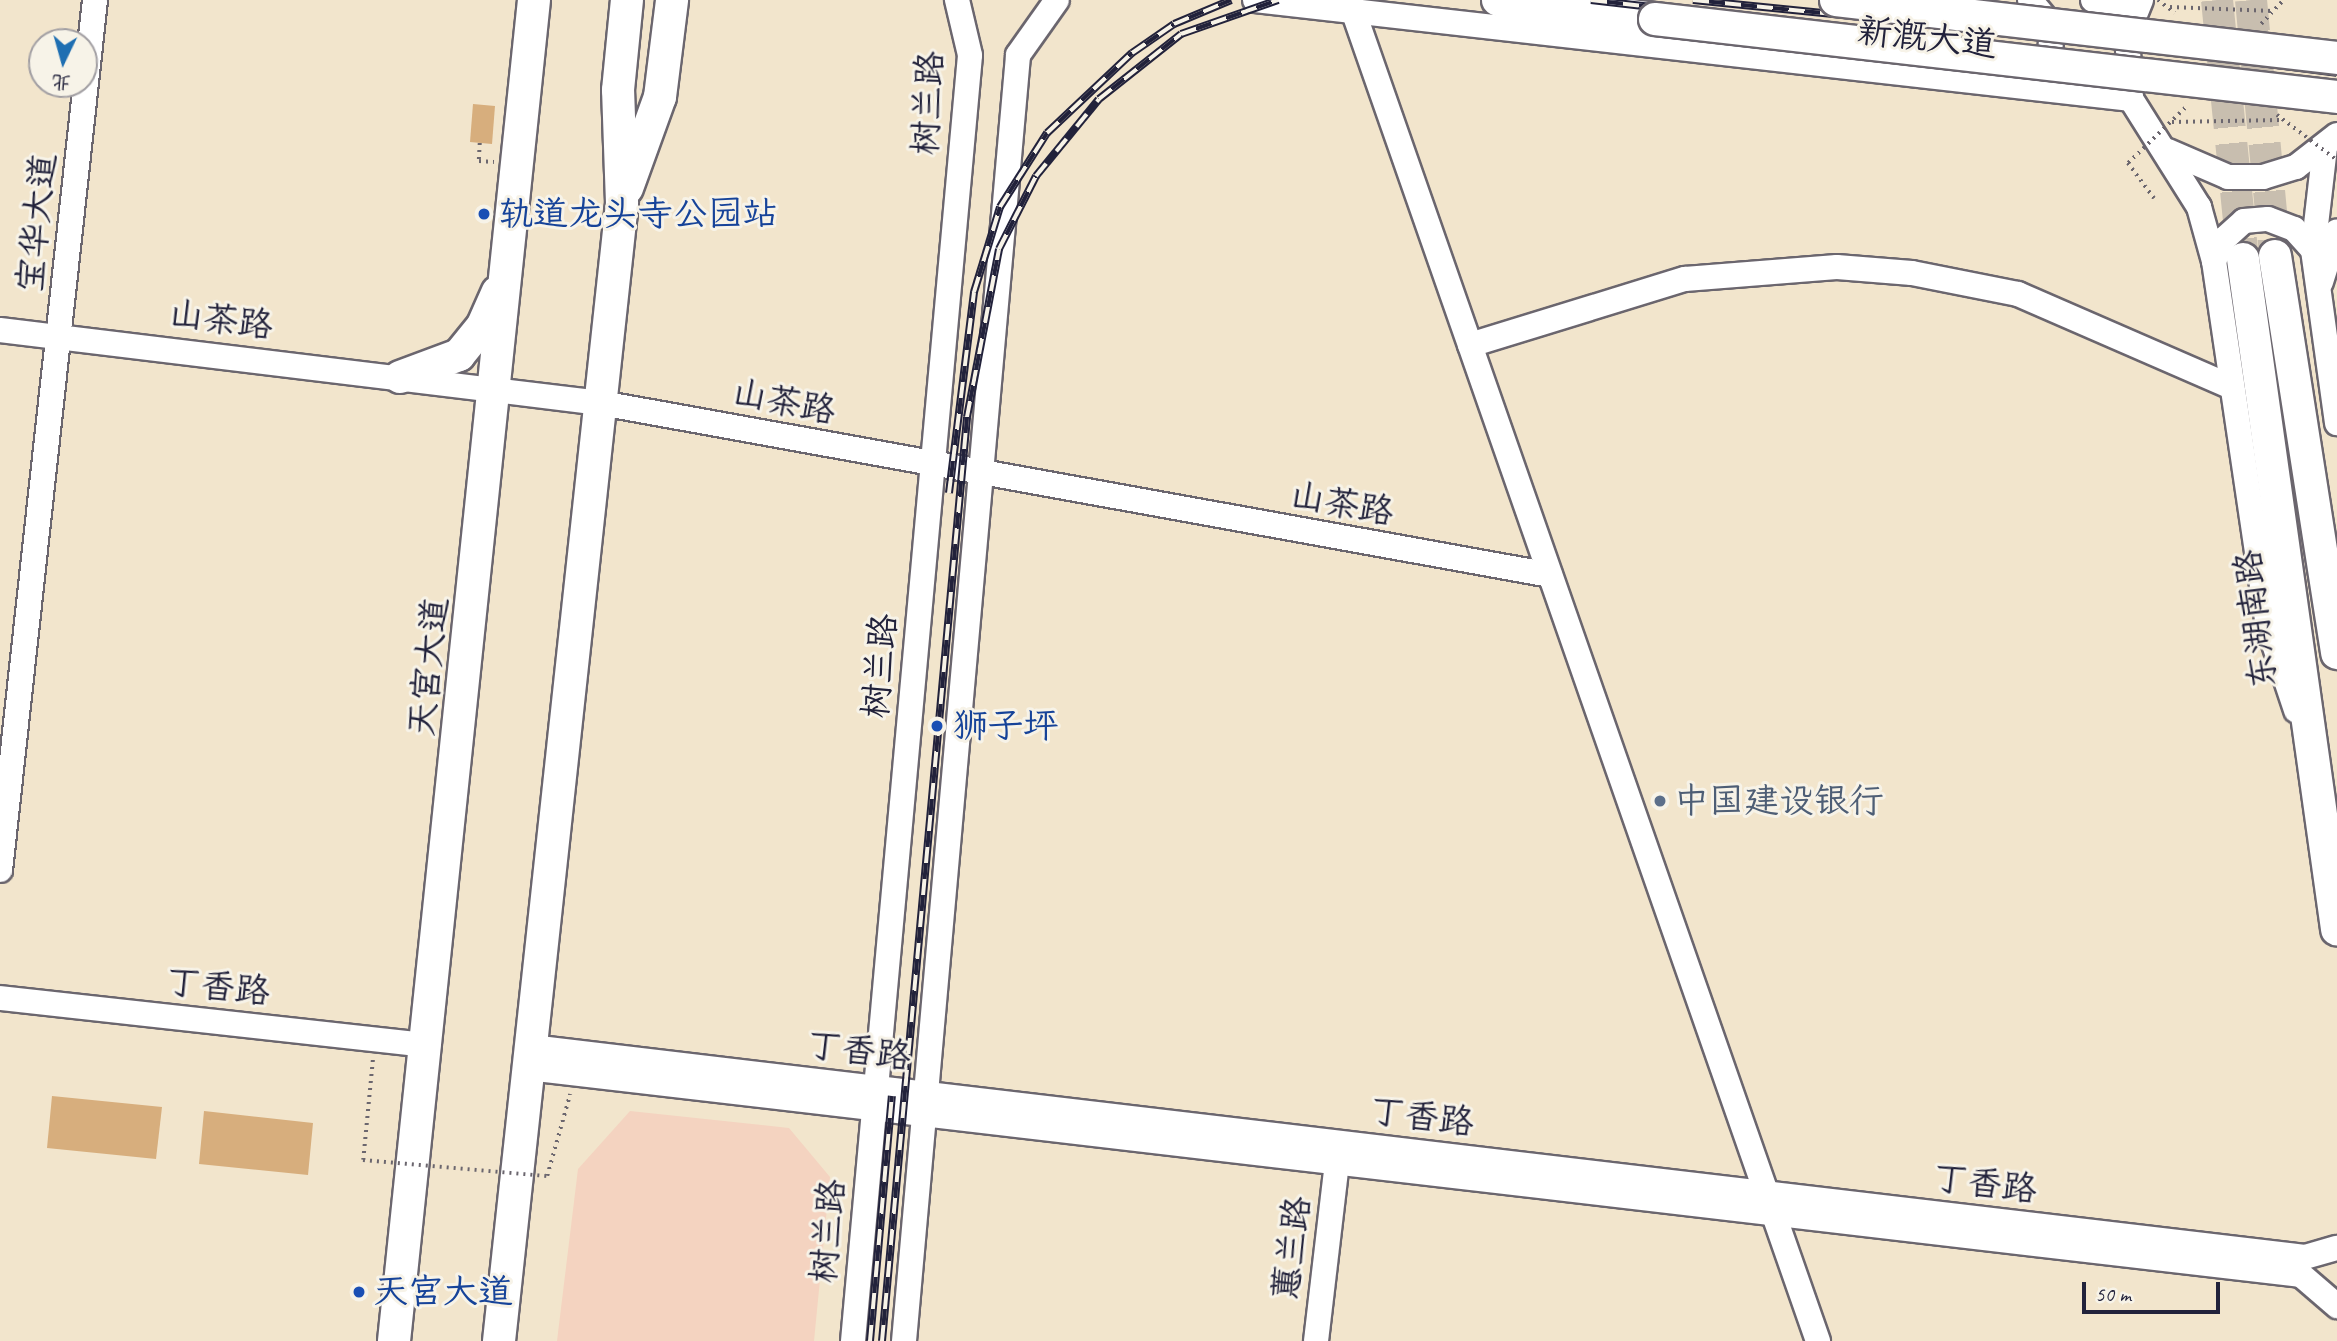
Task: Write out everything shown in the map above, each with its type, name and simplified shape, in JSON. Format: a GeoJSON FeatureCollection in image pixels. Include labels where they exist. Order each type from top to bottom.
{"type":"FeatureCollection","features":[{"type":"Feature","properties":{"kind":"main road","name":"天宫大道"},"geometry":{"type":"LineString","coordinates":[[394,1341],[428,1045],[534,0]]}},
{"type":"Feature","properties":{"kind":"main road"},"geometry":{"type":"LineString","coordinates":[[499,1341],[622,203],[618,90],[627,0]]}},
{"type":"Feature","properties":{"kind":"main road"},"geometry":{"type":"LineString","coordinates":[[622,203],[660,97],[672,0]]}},
{"type":"Feature","properties":{"kind":"main road","name":"新溉大道"},"geometry":{"type":"LineString","coordinates":[[1498,0],[2337,97]]}},
{"type":"Feature","properties":{"kind":"main road","name":"新溉大道"},"geometry":{"type":"LineString","coordinates":[[1836,0],[2337,58]]}},
{"type":"Feature","properties":{"kind":"main road","name":"东湖南路"},"geometry":{"type":"LineString","coordinates":[[2275,256],[2337,653]]}},
{"type":"Feature","properties":{"kind":"main road","name":"东湖南路"},"geometry":{"type":"LineString","coordinates":[[2229,260],[2297,619],[2308,746],[2337,929]]}},
{"type":"Feature","properties":{"kind":"main road"},"geometry":{"type":"LineString","coordinates":[[400,377],[448,362],[468,345],[508,268]]}},
{"type":"Feature","properties":{"kind":"street","name":"宝华大道"},"geometry":{"type":"LineString","coordinates":[[0,870],[61,336],[95,0]]}},
{"type":"Feature","properties":{"kind":"street","name":"树兰路"},"geometry":{"type":"LineString","coordinates":[[853,1341],[970,55],[957,0]]}},
{"type":"Feature","properties":{"kind":"street"},"geometry":{"type":"LineString","coordinates":[[904,1341],[1018,55],[1057,0]]}},
{"type":"Feature","properties":{"kind":"street","name":"新溉大道"},"geometry":{"type":"LineString","coordinates":[[1255,0],[2131,99]]}},
{"type":"Feature","properties":{"kind":"street"},"geometry":{"type":"LineString","coordinates":[[2008,85],[2035,73],[2050,54],[2052,26],[2031,0]]}},
{"type":"Feature","properties":{"kind":"street"},"geometry":{"type":"LineString","coordinates":[[2093,0],[2140,2],[2126,46],[2131,99],[2168,151],[2229,260]]}},
{"type":"Feature","properties":{"kind":"street"},"geometry":{"type":"LineString","coordinates":[[1354,13],[1818,1341]]}},
{"type":"Feature","properties":{"kind":"street"},"geometry":{"type":"LineString","coordinates":[[2168,151],[2228,177],[2263,177],[2296,167],[2331,141]]}},
{"type":"Feature","properties":{"kind":"street"},"geometry":{"type":"LineString","coordinates":[[2331,141],[2313,250],[2337,423]]}},
{"type":"Feature","properties":{"kind":"street"},"geometry":{"type":"LineString","coordinates":[[2308,746],[2268,626],[2230,386],[2229,260],[2224,239],[2244,221],[2268,219],[2294,229],[2313,250]]}},
{"type":"Feature","properties":{"kind":"street"},"geometry":{"type":"LineString","coordinates":[[2318,289],[2337,231]]}},
{"type":"Feature","properties":{"kind":"street"},"geometry":{"type":"LineString","coordinates":[[1470,345],[1685,279],[1837,267],[1912,273],[2018,294],[2230,386]]}},
{"type":"Feature","properties":{"kind":"street","name":"山茶路"},"geometry":{"type":"LineString","coordinates":[[0,330],[601,402],[980,475],[1550,575]]}},
{"type":"Feature","properties":{"kind":"street","name":"丁香路"},"geometry":{"type":"LineString","coordinates":[[0,998],[428,1045]]}},
{"type":"Feature","properties":{"kind":"street","name":"丁香路"},"geometry":{"type":"LineString","coordinates":[[530,1057],[576,1074],[876,1098]]}},
{"type":"Feature","properties":{"kind":"street","name":"丁香路"},"geometry":{"type":"LineString","coordinates":[[530,1057],[2303,1266]]}},
{"type":"Feature","properties":{"kind":"street","name":"丁香路"},"geometry":{"type":"LineString","coordinates":[[923,1104],[1337,1163],[1770,1204]]}},
{"type":"Feature","properties":{"kind":"street","name":"蕙兰路"},"geometry":{"type":"LineString","coordinates":[[1316,1341],[1337,1163]]}},
{"type":"Feature","properties":{"kind":"street"},"geometry":{"type":"LineString","coordinates":[[2337,1248],[2303,1266],[2337,1306]]}},
{"type":"Feature","properties":{"kind":"street"},"geometry":{"type":"LineString","coordinates":[[913,1252],[915,1341]]}},
{"type":"Feature","properties":{"kind":"path"},"geometry":{"type":"LineString","coordinates":[[2167,7],[2273,11]]}},
{"type":"Feature","properties":{"kind":"path"},"geometry":{"type":"LineString","coordinates":[[2170,122],[2282,120]]}},
{"type":"Feature","properties":{"kind":"path"},"geometry":{"type":"LineString","coordinates":[[480,143],[479,160],[495,162]]}},
{"type":"Feature","properties":{"kind":"path"},"geometry":{"type":"LineString","coordinates":[[2128,163],[2154,198]]}},
{"type":"Feature","properties":{"kind":"path"},"geometry":{"type":"LineString","coordinates":[[374,1039],[363,1160],[547,1176],[576,1074]]}},
{"type":"Feature","properties":{"kind":"shaded area"},"geometry":{"type":"Polygon","coordinates":[[[630,1111],[789,1128],[830,1177],[814,1341],[557,1341],[578,1169],[630,1111]]]}},
{"type":"Feature","properties":{"kind":"building"},"geometry":{"type":"Polygon","coordinates":[[[473,104],[495,106],[492,144],[470,142],[473,104]]]}},
{"type":"Feature","properties":{"kind":"building"},"geometry":{"type":"Polygon","coordinates":[[[52,1096],[162,1107],[156,1159],[47,1148],[52,1096]]]}},
{"type":"Feature","properties":{"kind":"building"},"geometry":{"type":"Polygon","coordinates":[[[204,1111],[313,1123],[308,1175],[199,1164],[204,1111]]]}},
{"type":"Feature","properties":{"kind":"tunnel"},"geometry":{"type":"LineString","coordinates":[[2217,0],[2243,259]]}},
{"type":"Feature","properties":{"kind":"tunnel"},"geometry":{"type":"LineString","coordinates":[[2251,0],[2275,256]]}},
{"type":"Feature","properties":{"kind":"railway"},"geometry":{"type":"LineString","coordinates":[[949,493],[974,292],[1000,207],[1047,133],[1132,53],[1174,24],[1231,0]]}},
{"type":"Feature","properties":{"kind":"railway"},"geometry":{"type":"LineString","coordinates":[[882,1341],[967,417],[999,249],[1036,176],[1099,99],[1181,34],[1278,0]]}},
{"type":"Feature","properties":{"kind":"railway"},"geometry":{"type":"LineString","coordinates":[[1591,0],[2337,86]]}},
{"type":"Feature","properties":{"kind":"railway"},"geometry":{"type":"LineString","coordinates":[[1693,0],[2045,35],[2337,73]]}},
{"type":"Feature","properties":{"kind":"railway"},"geometry":{"type":"LineString","coordinates":[[870,1341],[892,1096]]}},
{"type":"Feature","properties":{"kind":"place","name":"轨道龙头寺公园站"},"geometry":{"type":"Point","coordinates":[484,214]}},
{"type":"Feature","properties":{"kind":"place","name":"狮子坪"},"geometry":{"type":"Point","coordinates":[937,726]}},
{"type":"Feature","properties":{"kind":"place","name":"中国建设银行"},"geometry":{"type":"Point","coordinates":[1660,801]}},
{"type":"Feature","properties":{"kind":"place","name":"天宫大道"},"geometry":{"type":"Point","coordinates":[359,1292]}}]}
